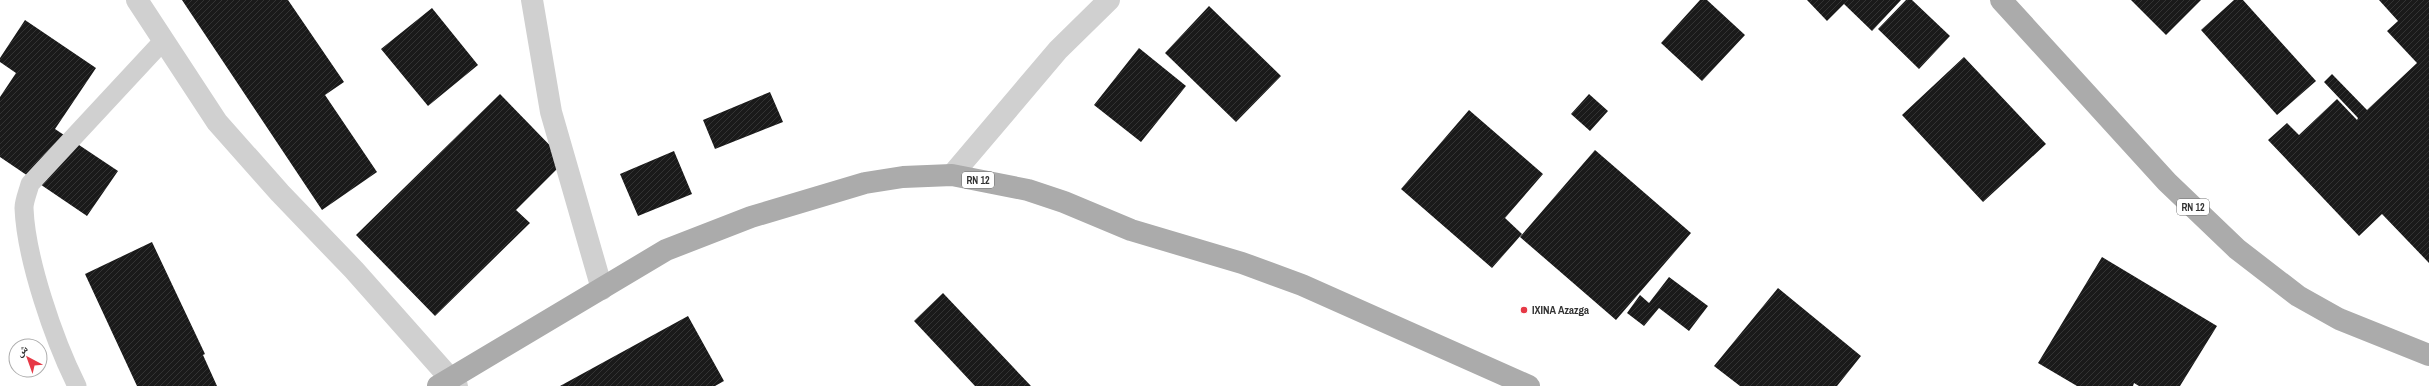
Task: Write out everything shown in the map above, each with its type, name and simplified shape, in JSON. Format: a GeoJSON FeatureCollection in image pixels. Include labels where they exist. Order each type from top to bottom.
{"type":"FeatureCollection","features":[{"type":"Feature","properties":{"kind":"main road","name":"RN 12"},"geometry":{"type":"LineString","coordinates":[[2001,0],[2166,182],[2237,249],[2298,296],[2339,319],[2429,355]]}},
{"type":"Feature","properties":{"kind":"main road","name":"RN 12"},"geometry":{"type":"LineString","coordinates":[[448,384],[666,250],[751,217],[865,183],[902,177],[952,175],[1028,190],[1064,202],[1131,230],[1242,263],[1302,285],[1529,386]]}},
{"type":"Feature","properties":{"kind":"street"},"geometry":{"type":"LineString","coordinates":[[137,0],[163,42],[217,122],[280,193],[354,270],[448,384]]}},
{"type":"Feature","properties":{"kind":"street"},"geometry":{"type":"LineString","coordinates":[[532,0],[551,112],[602,289]]}},
{"type":"Feature","properties":{"kind":"street"},"geometry":{"type":"LineString","coordinates":[[952,175],[1058,50],[1109,0]]}},
{"type":"Feature","properties":{"kind":"lane"},"geometry":{"type":"LineString","coordinates":[[77,386],[67,366],[38,282],[30,250],[24,207],[30,184],[163,42]]}},
{"type":"Feature","properties":{"kind":"building"},"geometry":{"type":"Polygon","coordinates":[[[182,0],[288,0],[344,82],[325,95],[377,172],[322,210],[182,0]]]}},
{"type":"Feature","properties":{"kind":"building"},"geometry":{"type":"Polygon","coordinates":[[[1700,0],[1707,0],[1745,35],[1702,81],[1661,43],[1700,0]]]}},
{"type":"Feature","properties":{"kind":"building"},"geometry":{"type":"Polygon","coordinates":[[[1807,0],[1901,0],[1872,31],[1844,4],[1827,21],[1807,0]]]}},
{"type":"Feature","properties":{"kind":"building"},"geometry":{"type":"Polygon","coordinates":[[[1906,0],[1912,0],[1950,36],[1919,69],[1878,29],[1906,0]]]}},
{"type":"Feature","properties":{"kind":"building"},"geometry":{"type":"Polygon","coordinates":[[[2131,0],[2201,0],[2166,35],[2131,0]]]}},
{"type":"Feature","properties":{"kind":"building"},"geometry":{"type":"Polygon","coordinates":[[[2234,0],[2243,0],[2316,81],[2277,115],[2201,30],[2234,0]]]}},
{"type":"Feature","properties":{"kind":"building"},"geometry":{"type":"Polygon","coordinates":[[[2379,0],[2429,0],[2429,263],[2382,214],[2359,236],[2268,140],[2287,123],[2299,135],[2337,99],[2357,120],[2358,118],[2324,82],[2332,74],[2367,110],[2417,63],[2387,31],[2398,21],[2379,0]]]}},
{"type":"Feature","properties":{"kind":"building"},"geometry":{"type":"Polygon","coordinates":[[[1209,6],[1281,76],[1236,122],[1165,53],[1209,6]]]}},
{"type":"Feature","properties":{"kind":"building"},"geometry":{"type":"Polygon","coordinates":[[[432,8],[478,65],[428,106],[381,49],[432,8]]]}},
{"type":"Feature","properties":{"kind":"building"},"geometry":{"type":"Polygon","coordinates":[[[25,20],[96,68],[55,129],[118,171],[87,216],[0,157],[0,97],[16,73],[0,62],[0,58],[25,20]]]}},
{"type":"Feature","properties":{"kind":"building"},"geometry":{"type":"Polygon","coordinates":[[[1139,48],[1186,86],[1141,142],[1094,105],[1139,48]]]}},
{"type":"Feature","properties":{"kind":"building"},"geometry":{"type":"Polygon","coordinates":[[[1964,57],[2046,144],[1983,202],[1902,115],[1964,57]]]}},
{"type":"Feature","properties":{"kind":"building"},"geometry":{"type":"Polygon","coordinates":[[[770,92],[783,122],[715,149],[703,120],[770,92]]]}},
{"type":"Feature","properties":{"kind":"building"},"geometry":{"type":"Polygon","coordinates":[[[500,94],[565,161],[516,210],[530,223],[435,316],[356,235],[500,94]]]}},
{"type":"Feature","properties":{"kind":"building"},"geometry":{"type":"Polygon","coordinates":[[[1589,94],[1608,111],[1590,131],[1571,114],[1589,94]]]}},
{"type":"Feature","properties":{"kind":"building"},"geometry":{"type":"Polygon","coordinates":[[[1469,110],[1543,174],[1505,218],[1522,234],[1492,268],[1401,189],[1469,110]]]}},
{"type":"Feature","properties":{"kind":"building"},"geometry":{"type":"Polygon","coordinates":[[[1595,150],[1691,233],[1616,320],[1520,237],[1595,150]]]}},
{"type":"Feature","properties":{"kind":"building"},"geometry":{"type":"Polygon","coordinates":[[[674,151],[692,194],[638,216],[620,174],[674,151]]]}},
{"type":"Feature","properties":{"kind":"building"},"geometry":{"type":"Polygon","coordinates":[[[152,242],[205,354],[203,355],[217,386],[137,386],[85,274],[152,242]]]}},
{"type":"Feature","properties":{"kind":"building"},"geometry":{"type":"Polygon","coordinates":[[[2102,257],[2217,326],[2180,386],[2139,386],[2134,383],[2133,386],[2077,386],[2038,363],[2102,257]]]}},
{"type":"Feature","properties":{"kind":"building"},"geometry":{"type":"Polygon","coordinates":[[[1669,277],[1708,306],[1689,331],[1659,308],[1644,326],[1627,313],[1640,295],[1649,303],[1669,277]]]}},
{"type":"Feature","properties":{"kind":"building"},"geometry":{"type":"Polygon","coordinates":[[[1778,288],[1861,356],[1837,386],[1740,386],[1714,366],[1778,288]]]}},
{"type":"Feature","properties":{"kind":"building"},"geometry":{"type":"Polygon","coordinates":[[[943,293],[1031,386],[975,386],[914,321],[943,293]]]}},
{"type":"Feature","properties":{"kind":"building"},"geometry":{"type":"Polygon","coordinates":[[[688,316],[724,381],[715,386],[560,386],[688,316]]]}},
{"type":"Feature","properties":{"kind":"place","name":"IXINA Azazga"},"geometry":{"type":"Point","coordinates":[1524,310]}}]}
